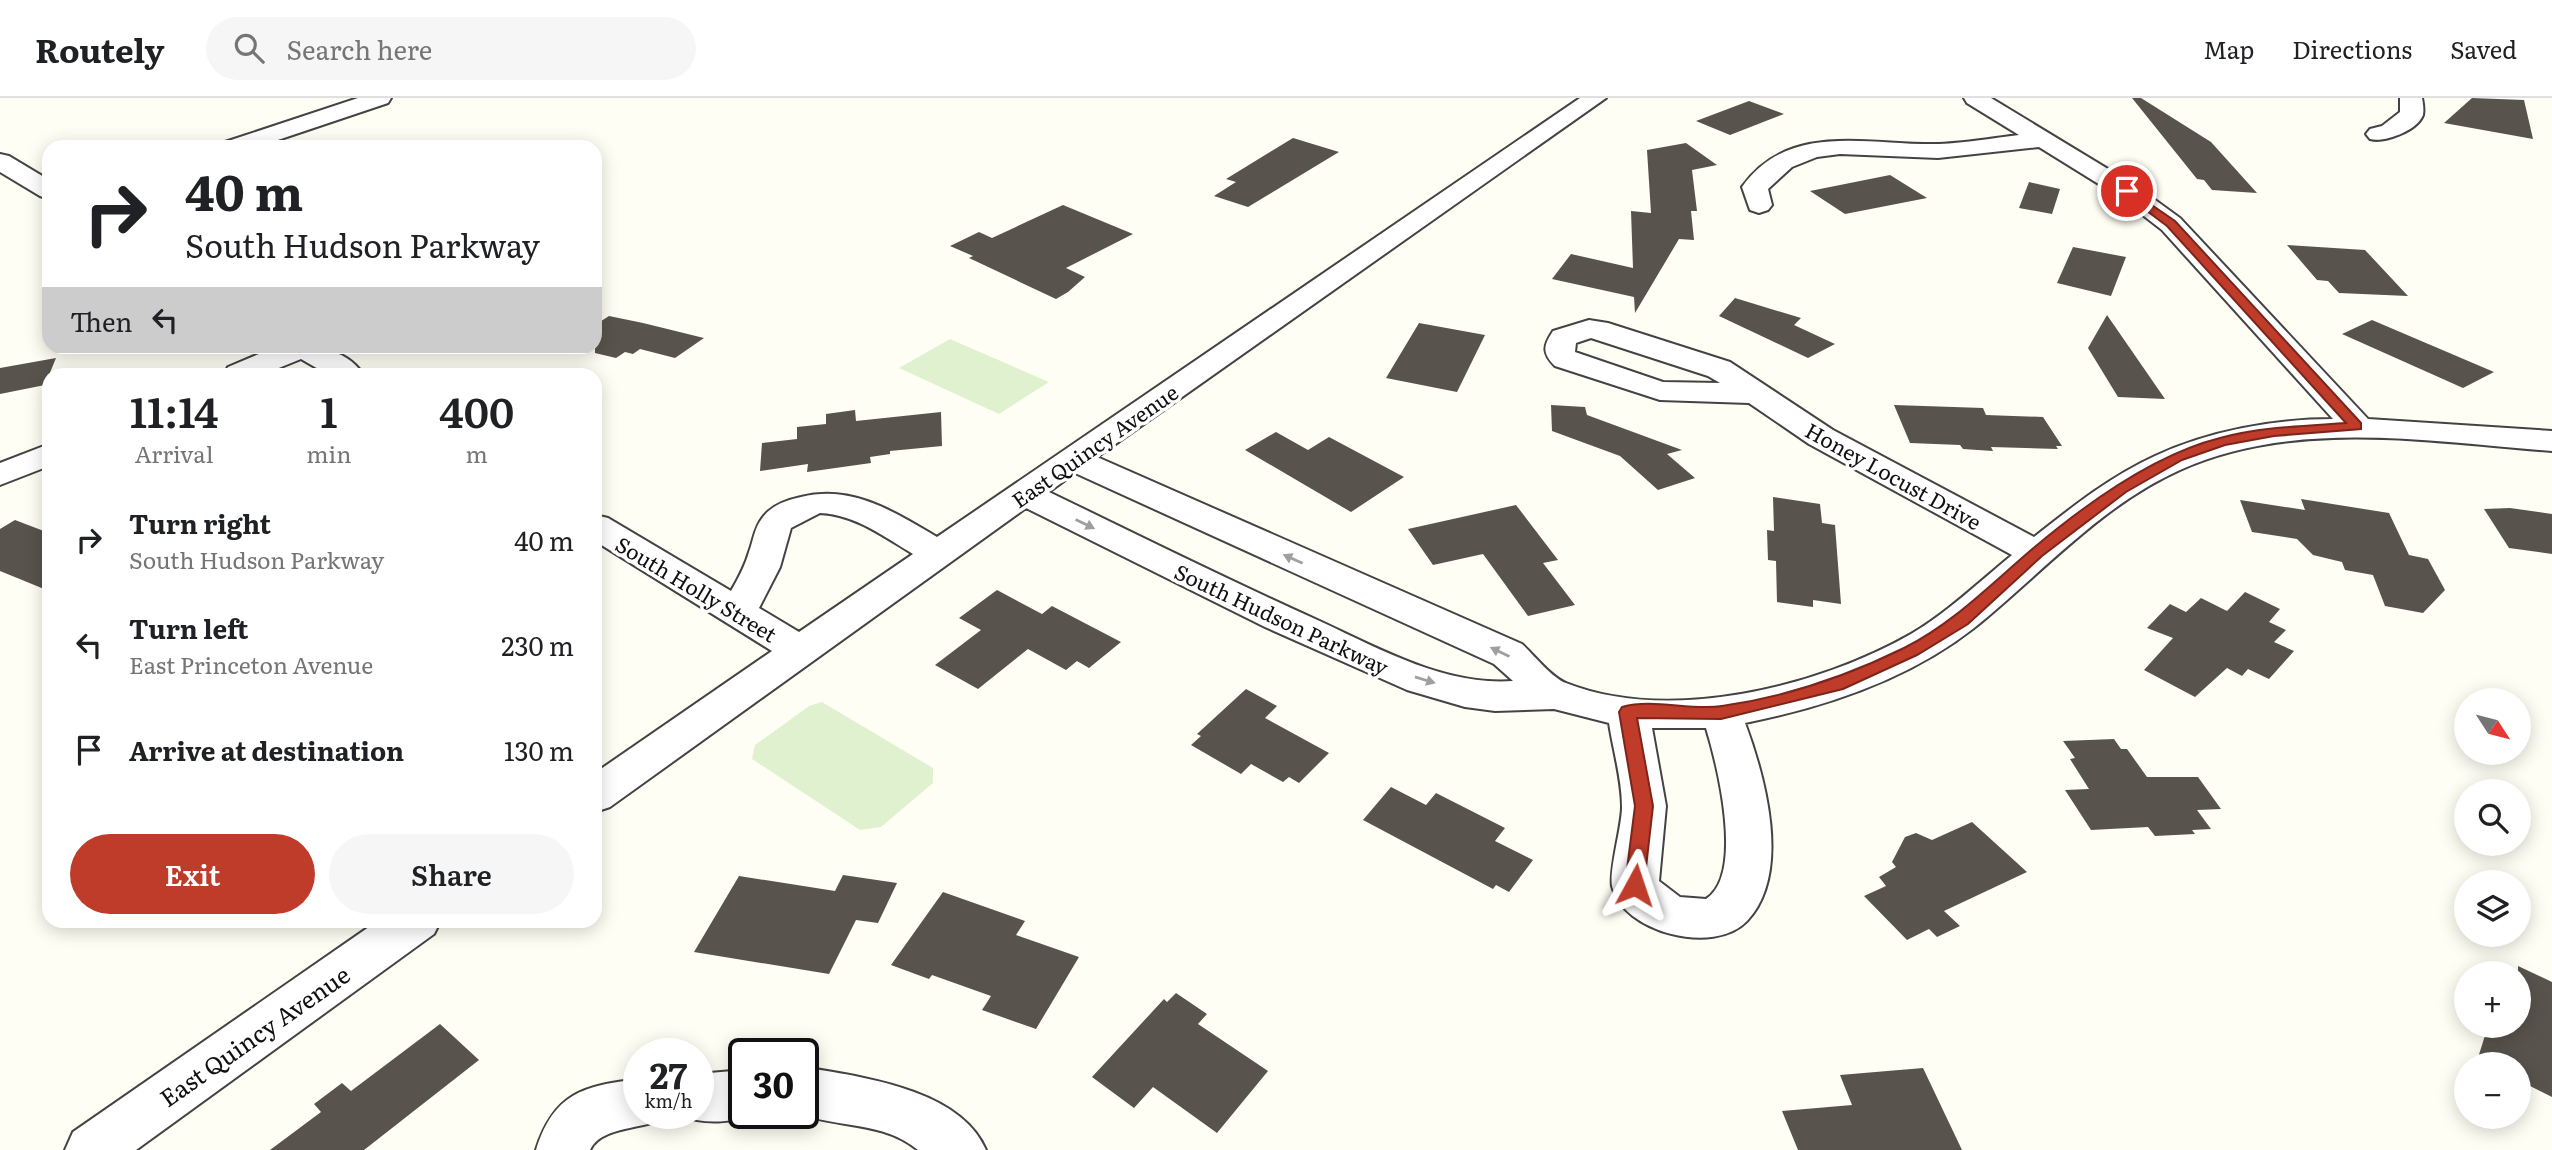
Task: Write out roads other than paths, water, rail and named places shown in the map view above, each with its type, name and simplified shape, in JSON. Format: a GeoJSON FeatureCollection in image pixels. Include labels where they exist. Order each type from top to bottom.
{"type":"FeatureCollection","features":[{"type":"Feature","properties":{"kind":"street"},"geometry":{"type":"LineString","coordinates":[[254,140],[380,98]]}},
{"type":"Feature","properties":{"kind":"street","name":"East Quincy Avenue"},"geometry":{"type":"LineString","coordinates":[[602,790],[1073,459],[1595,98]]}},
{"type":"Feature","properties":{"kind":"street"},"geometry":{"type":"LineString","coordinates":[[1975,98],[2127,191],[2171,224],[2357,426]]}},
{"type":"Feature","properties":{"kind":"street"},"geometry":{"type":"LineString","coordinates":[[2378,134],[2390,131],[2412,114],[2411,98]]}},
{"type":"Feature","properties":{"kind":"street"},"geometry":{"type":"LineString","coordinates":[[1759,205],[1755,187],[1783,162],[1812,150],[1840,147],[1938,151],[2042,140]]}},
{"type":"Feature","properties":{"kind":"street"},"geometry":{"type":"LineString","coordinates":[[0,161],[42,187]]}},
{"type":"Feature","properties":{"kind":"street","name":"Honey Locust Drive"},"geometry":{"type":"LineString","coordinates":[[1754,394],[1660,391],[1566,360],[1560,354],[1559,346],[1564,337],[1589,329],[1608,332],[1718,369],[1740,381],[1754,394],[1891,477],[2037,553]]}},
{"type":"Feature","properties":{"kind":"street"},"geometry":{"type":"LineString","coordinates":[[253,368],[286,354]]}},
{"type":"Feature","properties":{"kind":"street"},"geometry":{"type":"LineString","coordinates":[[315,354],[338,368]]}},
{"type":"Feature","properties":{"kind":"street","name":"South Hudson Parkway"},"geometry":{"type":"LineString","coordinates":[[1024,494],[1254,607],[1398,672],[1487,696],[1553,695],[1628,712],[1721,712],[1838,685],[1911,651],[1962,620],[2037,553],[2121,489],[2177,457],[2222,441],[2274,432],[2357,426],[2552,441]]}},
{"type":"Feature","properties":{"kind":"street"},"geometry":{"type":"LineString","coordinates":[[0,475],[42,457]]}},
{"type":"Feature","properties":{"kind":"street","name":"South Hudson Parkway"},"geometry":{"type":"LineString","coordinates":[[1073,459],[1508,654],[1553,695]]}},
{"type":"Feature","properties":{"kind":"street"},"geometry":{"type":"LineString","coordinates":[[737,612],[757,582],[775,524],[794,510],[812,503],[839,502],[859,508],[939,553]]}},
{"type":"Feature","properties":{"kind":"street","name":"South Holly Street"},"geometry":{"type":"LineString","coordinates":[[602,530],[800,650]]}},
{"type":"Feature","properties":{"kind":"street"},"geometry":{"type":"LineString","coordinates":[[1628,712],[1644,806],[1635,885],[1644,898],[1657,908],[1675,916],[1700,920],[1722,915],[1736,902],[1744,885],[1748,842],[1743,788],[1721,712]]}},
{"type":"Feature","properties":{"kind":"street","name":"East Quincy Avenue"},"geometry":{"type":"LineString","coordinates":[[92,1150],[406,928]]}},
{"type":"Feature","properties":{"kind":"street"},"geometry":{"type":"LineString","coordinates":[[819,1094],[878,1104],[928,1125],[959,1150]]}},
{"type":"Feature","properties":{"kind":"street"},"geometry":{"type":"LineString","coordinates":[[570,1135],[604,1108],[623,1106]]}}]}
